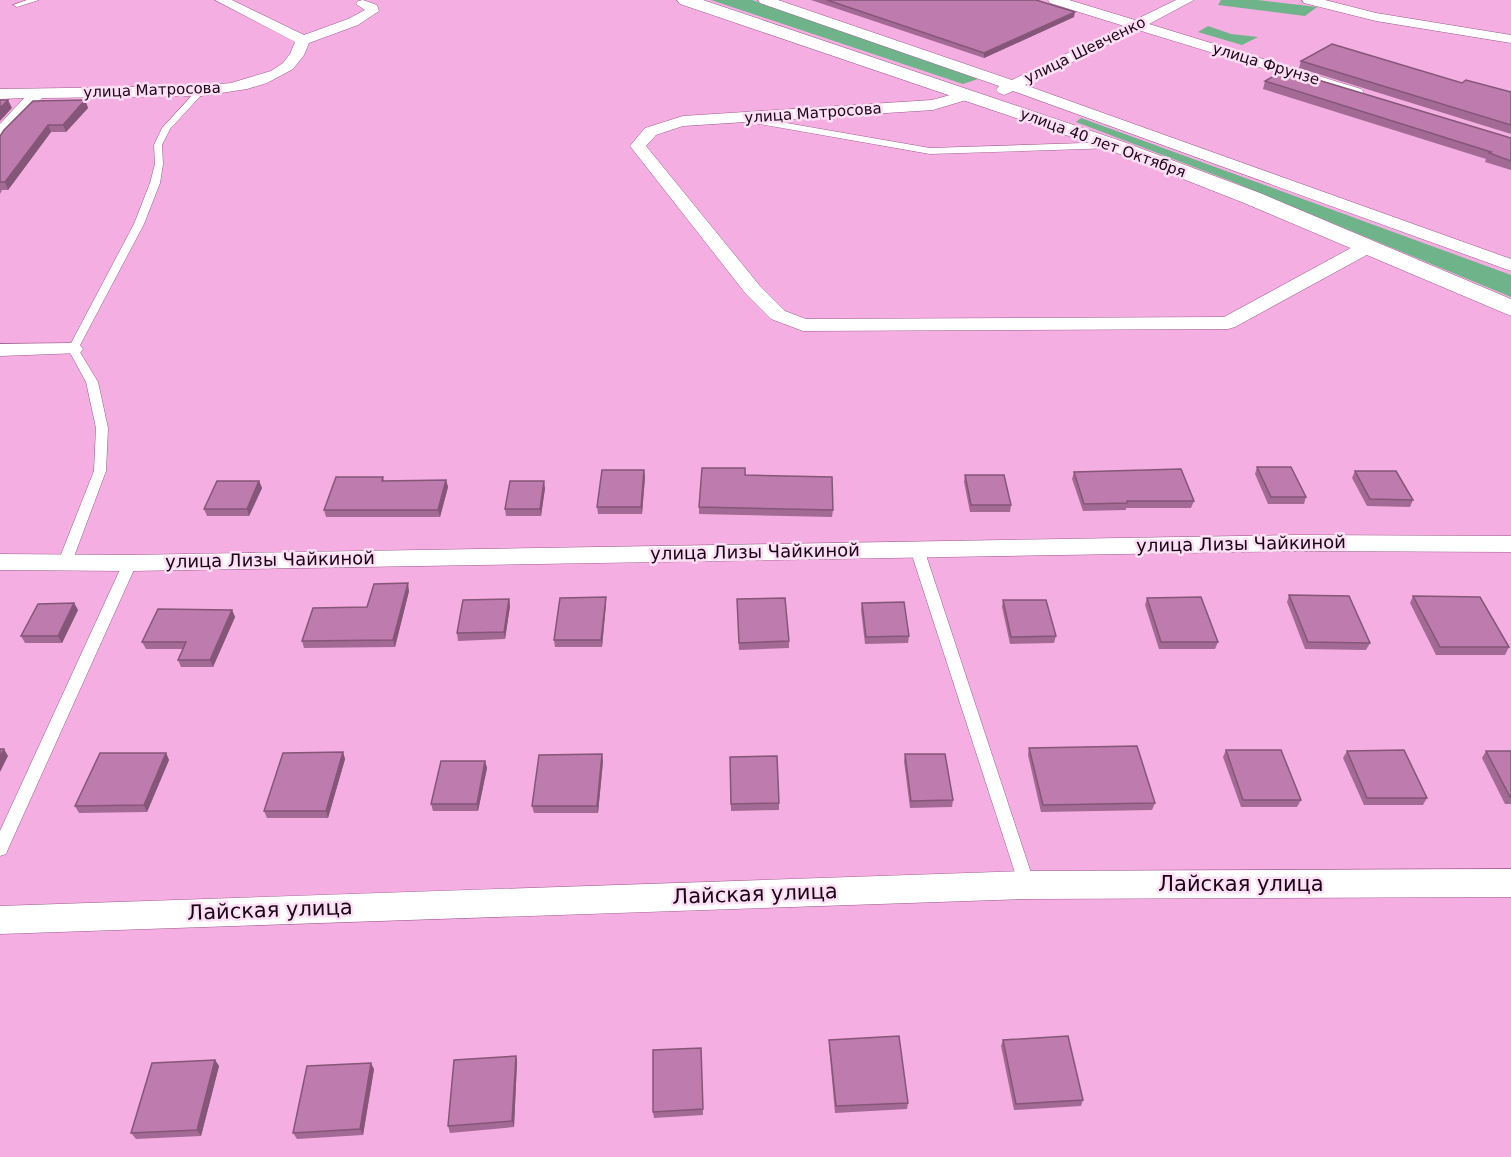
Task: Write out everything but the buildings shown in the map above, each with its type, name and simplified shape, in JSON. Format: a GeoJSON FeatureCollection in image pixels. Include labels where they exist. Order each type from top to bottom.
{"type":"FeatureCollection","features":[{"type":"Feature","properties":{"kind":"main road","name":"улица 40 лет Октября"},"geometry":{"type":"LineString","coordinates":[[686,0],[1114,145],[1252,198],[1511,308]]}},
{"type":"Feature","properties":{"kind":"street"},"geometry":{"type":"LineString","coordinates":[[222,0],[303,40],[362,18],[372,11],[372,8],[363,2]]}},
{"type":"Feature","properties":{"kind":"street","name":"улица 40 лет Октября"},"geometry":{"type":"LineString","coordinates":[[765,0],[1013,86],[1511,265]]}},
{"type":"Feature","properties":{"kind":"street","name":"улица Фрунзе"},"geometry":{"type":"LineString","coordinates":[[1055,0],[1368,96]]}},
{"type":"Feature","properties":{"kind":"street","name":"улица Шевченко"},"geometry":{"type":"LineString","coordinates":[[975,98],[1013,86],[1187,0]]}},
{"type":"Feature","properties":{"kind":"street"},"geometry":{"type":"LineString","coordinates":[[1310,0],[1376,17],[1511,39]]}},
{"type":"Feature","properties":{"kind":"street","name":"улица Матросова"},"geometry":{"type":"LineString","coordinates":[[0,94],[201,91],[262,80],[279,73],[297,58],[303,40]]}},
{"type":"Feature","properties":{"kind":"street"},"geometry":{"type":"LineString","coordinates":[[0,133],[38,93]]}},
{"type":"Feature","properties":{"kind":"street","name":"улица Матросова"},"geometry":{"type":"LineString","coordinates":[[975,98],[933,105],[682,121],[657,128],[642,136],[638,146],[753,290],[778,315],[802,325],[1228,323],[1367,247]]}},
{"type":"Feature","properties":{"kind":"street"},"geometry":{"type":"LineString","coordinates":[[0,350],[73,349]]}},
{"type":"Feature","properties":{"kind":"street","name":"улица Лизы Чайкиной"},"geometry":{"type":"LineString","coordinates":[[0,562],[130,563],[1296,543],[1511,544]]}},
{"type":"Feature","properties":{"kind":"street","name":"Лайская улица"},"geometry":{"type":"LineString","coordinates":[[0,920],[1027,885],[1511,883]]}},
{"type":"Feature","properties":{"kind":"lane"},"geometry":{"type":"LineString","coordinates":[[17,5],[35,0]]}},
{"type":"Feature","properties":{"kind":"lane"},"geometry":{"type":"LineString","coordinates":[[65,562],[100,471],[102,428],[92,382],[73,349],[139,224],[155,183],[159,164],[158,145],[166,128],[201,91]]}},
{"type":"Feature","properties":{"kind":"lane"},"geometry":{"type":"LineString","coordinates":[[735,117],[930,151],[1114,145]]}},
{"type":"Feature","properties":{"kind":"lane"},"geometry":{"type":"LineString","coordinates":[[917,549],[1027,885]]}},
{"type":"Feature","properties":{"kind":"lane"},"geometry":{"type":"LineString","coordinates":[[0,849],[130,563]]}},
{"type":"Feature","properties":{"kind":"green space"},"geometry":{"type":"Polygon","coordinates":[[[711,0],[752,0],[978,79],[963,84],[711,0]]]}},
{"type":"Feature","properties":{"kind":"green space"},"geometry":{"type":"Polygon","coordinates":[[[1221,0],[1258,0],[1317,7],[1305,16],[1218,5],[1221,0]]]}},
{"type":"Feature","properties":{"kind":"green space"},"geometry":{"type":"Polygon","coordinates":[[[1208,26],[1231,34],[1258,37],[1242,45],[1198,32],[1208,26]]]}},
{"type":"Feature","properties":{"kind":"green space"},"geometry":{"type":"Polygon","coordinates":[[[1081,118],[1511,275],[1511,297],[1231,181],[1076,122],[1081,118]]]}}]}
